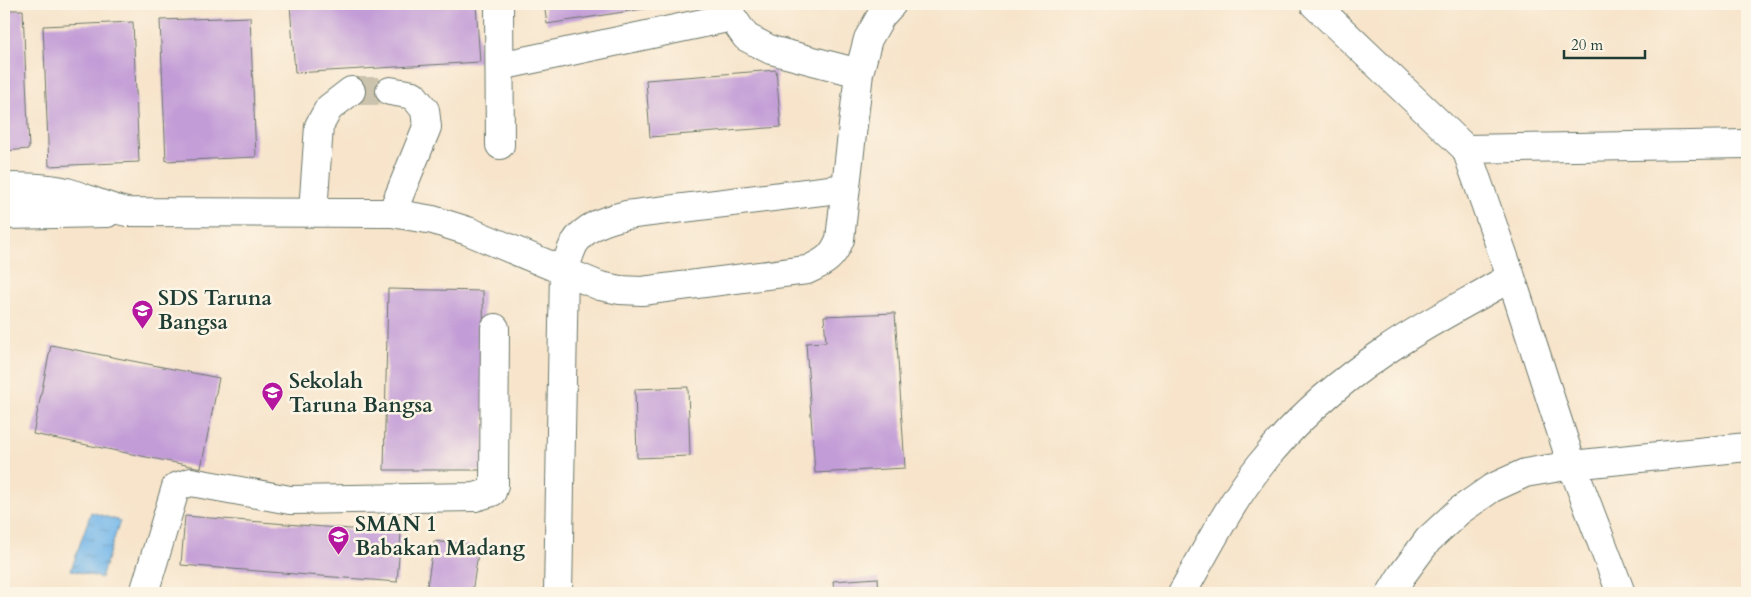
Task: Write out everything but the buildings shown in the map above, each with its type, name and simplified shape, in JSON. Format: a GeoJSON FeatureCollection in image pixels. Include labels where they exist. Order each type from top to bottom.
{"type":"FeatureCollection","features":[{"type":"Feature","properties":{"kind":"lane"},"geometry":{"type":"LineString","coordinates":[[499,4],[500,145]]}},
{"type":"Feature","properties":{"kind":"lane"},"geometry":{"type":"LineString","coordinates":[[4,215],[127,212],[392,213],[433,220],[468,232],[600,286],[620,290],[642,291],[808,270],[822,263],[834,252],[840,239],[859,73],[868,39],[881,16],[892,4]]}},
{"type":"Feature","properties":{"kind":"lane"},"geometry":{"type":"LineString","coordinates":[[1314,4],[1466,149],[1511,277],[1572,465],[1620,593]]}},
{"type":"Feature","properties":{"kind":"lane"},"geometry":{"type":"LineString","coordinates":[[500,66],[730,10],[746,37],[771,50],[859,73]]}},
{"type":"Feature","properties":{"kind":"lane"},"geometry":{"type":"LineString","coordinates":[[313,212],[320,126],[329,108],[351,91]]}},
{"type":"Feature","properties":{"kind":"lane"},"geometry":{"type":"LineString","coordinates":[[390,91],[413,95],[425,110],[428,127],[392,213]]}},
{"type":"Feature","properties":{"kind":"lane"},"geometry":{"type":"LineString","coordinates":[[1466,149],[1747,144]]}},
{"type":"Feature","properties":{"kind":"lane"},"geometry":{"type":"LineString","coordinates":[[4,187],[53,189],[115,210],[127,212]]}},
{"type":"Feature","properties":{"kind":"lane"},"geometry":{"type":"LineString","coordinates":[[558,593],[564,271],[574,244],[588,229],[606,220],[626,215],[846,188]]}},
{"type":"Feature","properties":{"kind":"lane"},"geometry":{"type":"LineString","coordinates":[[1182,593],[1234,500],[1261,464],[1315,405],[1350,376],[1385,351],[1511,277]]}},
{"type":"Feature","properties":{"kind":"lane"},"geometry":{"type":"LineString","coordinates":[[144,593],[176,487],[191,482],[290,500],[475,497],[492,492],[494,485],[495,328]]}},
{"type":"Feature","properties":{"kind":"lane"},"geometry":{"type":"LineString","coordinates":[[1391,593],[1428,540],[1459,511],[1492,488],[1525,473],[1572,465],[1747,447]]}},
{"type":"Feature","properties":{"kind":"water"},"geometry":{"type":"Polygon","coordinates":[[[91,512],[120,521],[101,578],[71,570],[91,512]]]}},
{"type":"Feature","properties":{"kind":"tunnel"},"geometry":{"type":"LineString","coordinates":[[351,91],[390,91]]}},
{"type":"Feature","properties":{"kind":"place","name":"SDS Taruna Bangsa"},"geometry":{"type":"Point","coordinates":[142,329]}},
{"type":"Feature","properties":{"kind":"place","name":"Sekolah Taruna Bangsa"},"geometry":{"type":"Point","coordinates":[273,412]}},
{"type":"Feature","properties":{"kind":"place","name":"SMAN 1 Babakan Madang"},"geometry":{"type":"Point","coordinates":[339,555]}}]}
